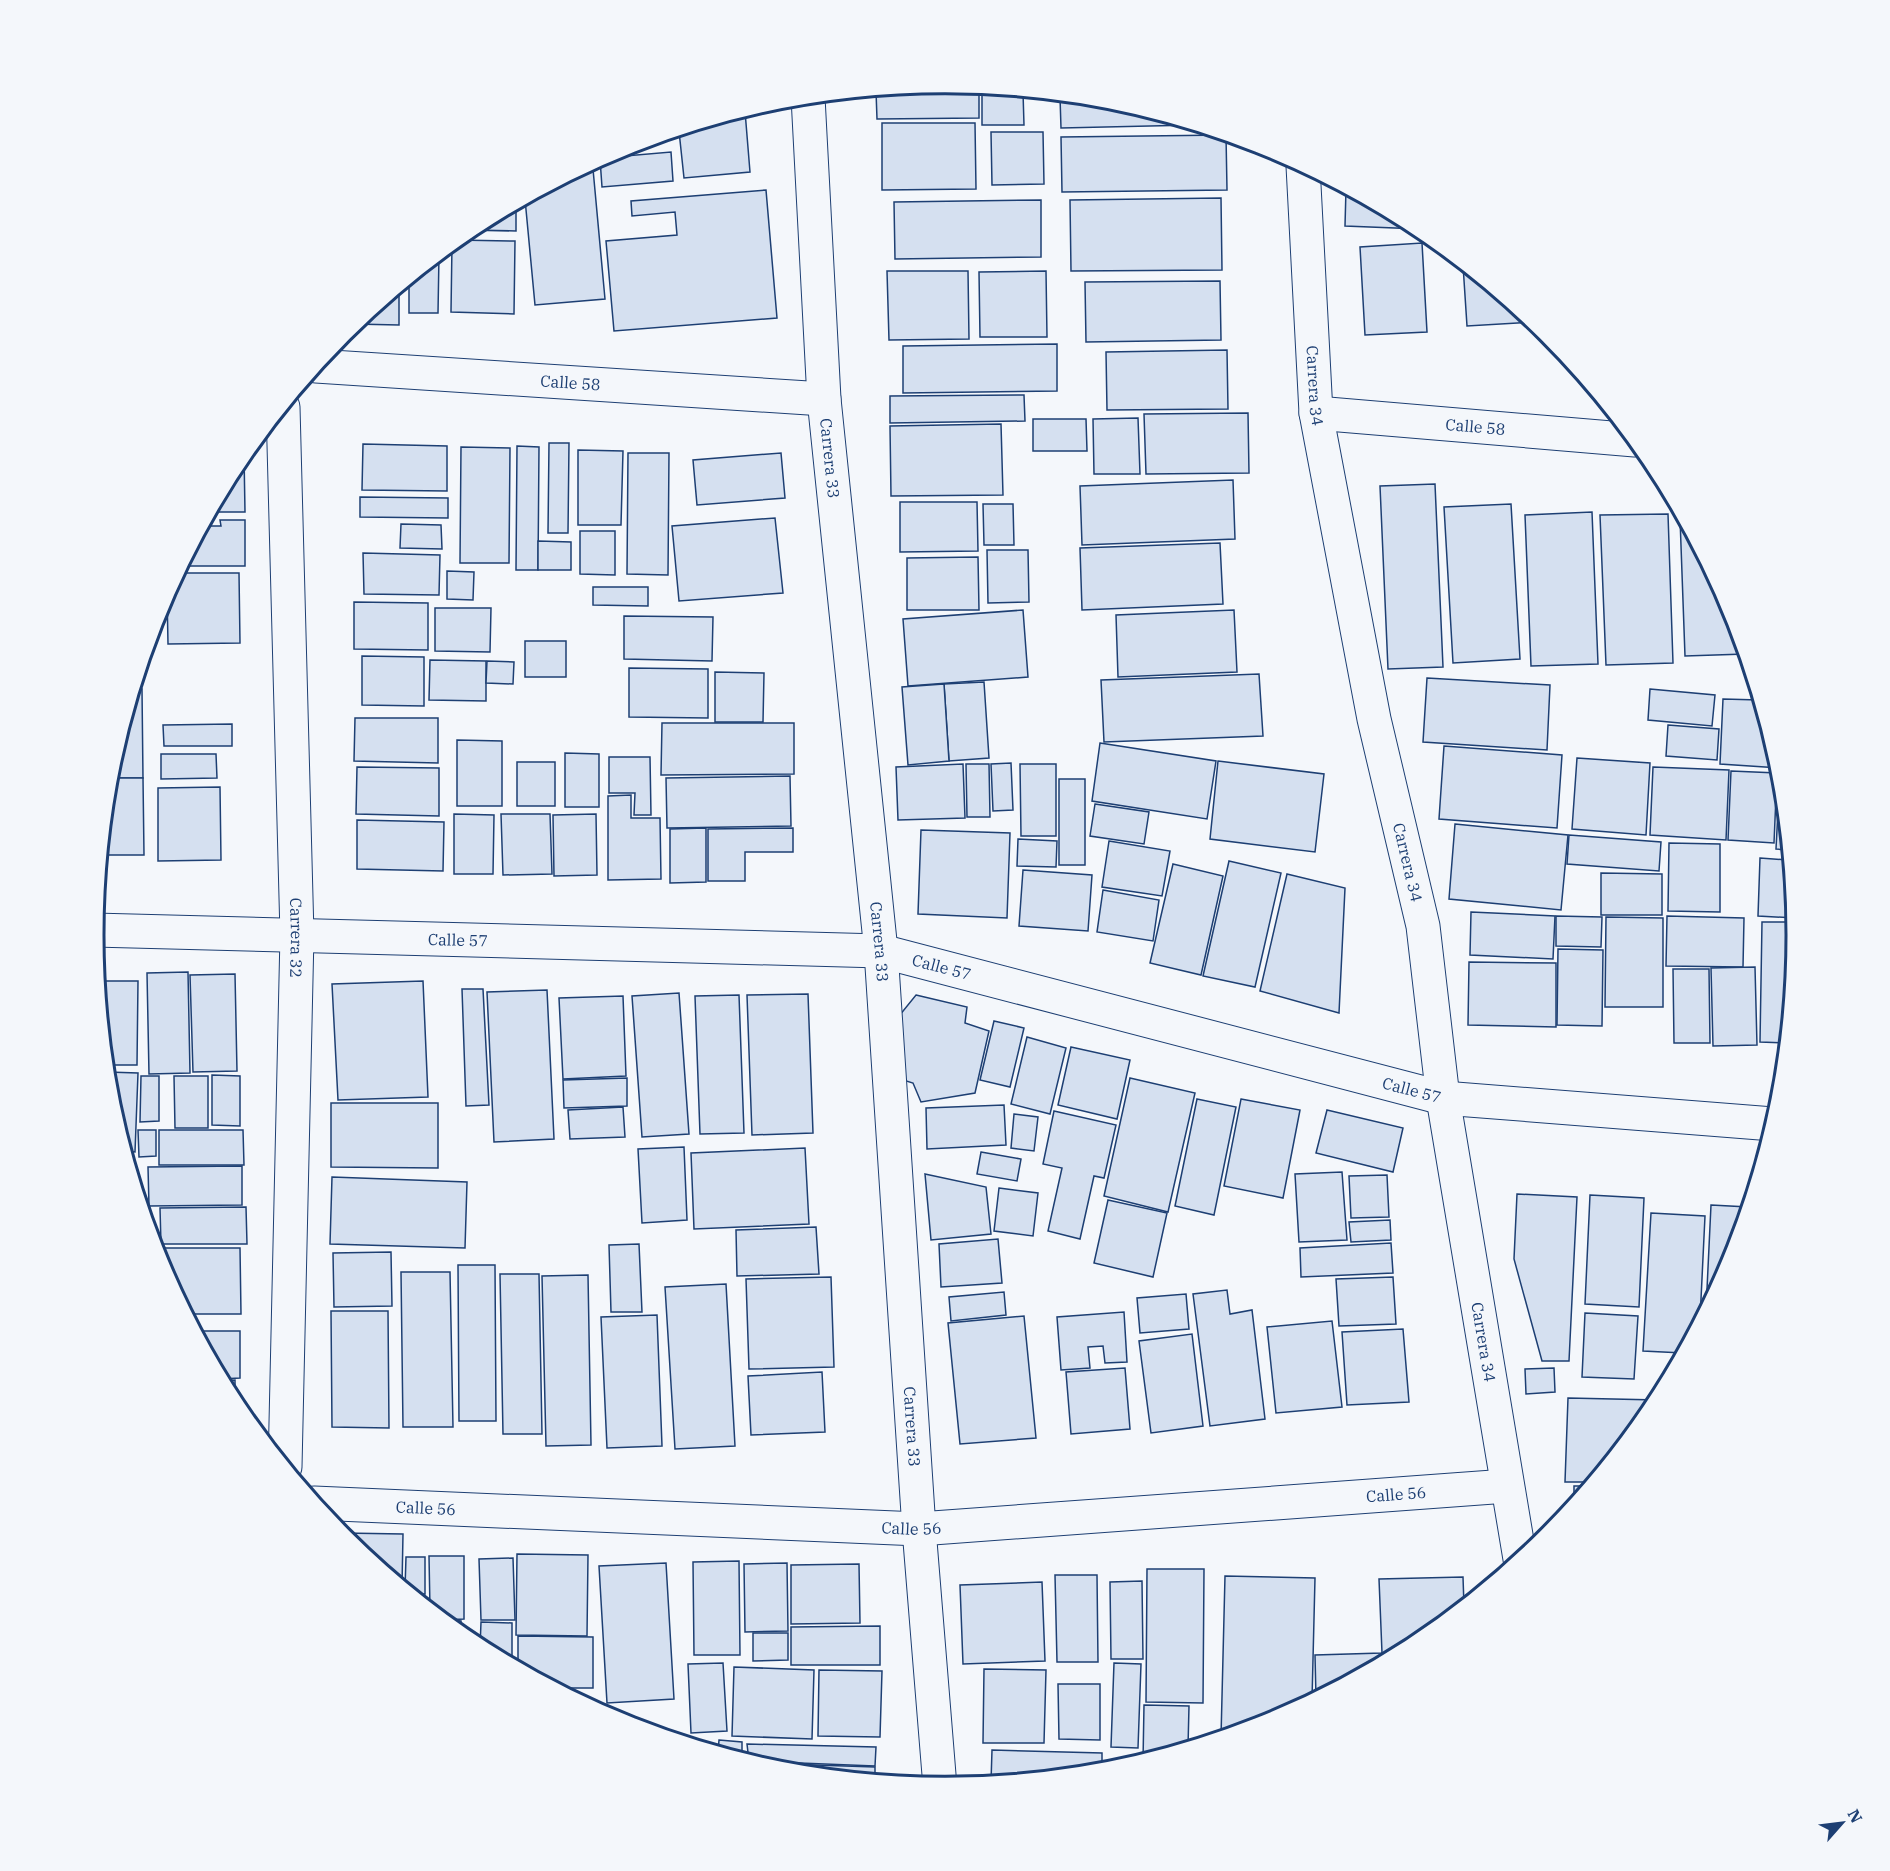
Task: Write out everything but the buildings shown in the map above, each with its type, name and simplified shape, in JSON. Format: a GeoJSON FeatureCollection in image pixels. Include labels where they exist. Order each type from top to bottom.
{"type":"FeatureCollection","features":[{"type":"Feature","properties":{"kind":"street","name":"Carrera 33"},"geometry":{"type":"LineString","coordinates":[[808,106],[825,399],[881,951],[919,1529],[939,1776]]}},
{"type":"Feature","properties":{"kind":"street","name":"Carrera 34"},"geometry":{"type":"LineString","coordinates":[[1303,175],[1316,413],[1374,719],[1423,926],[1443,1098],[1519,1550]]}},
{"type":"Feature","properties":{"kind":"street","name":"Calle 58"},"geometry":{"type":"LineString","coordinates":[[326,367],[825,399]]}},
{"type":"Feature","properties":{"kind":"street","name":"Calle 58"},"geometry":{"type":"LineString","coordinates":[[1316,413],[1623,439]]}},
{"type":"Feature","properties":{"kind":"street","name":"Carrera 32"},"geometry":{"type":"LineString","coordinates":[[283,418],[297,935],[285,1456]]}},
{"type":"Feature","properties":{"kind":"street","name":"Calle 57"},"geometry":{"type":"LineString","coordinates":[[104,930],[881,951],[1443,1098],[1764,1123]]}},
{"type":"Feature","properties":{"kind":"street","name":"Calle 56"},"geometry":{"type":"LineString","coordinates":[[325,1503],[919,1529],[1507,1486]]}}]}
